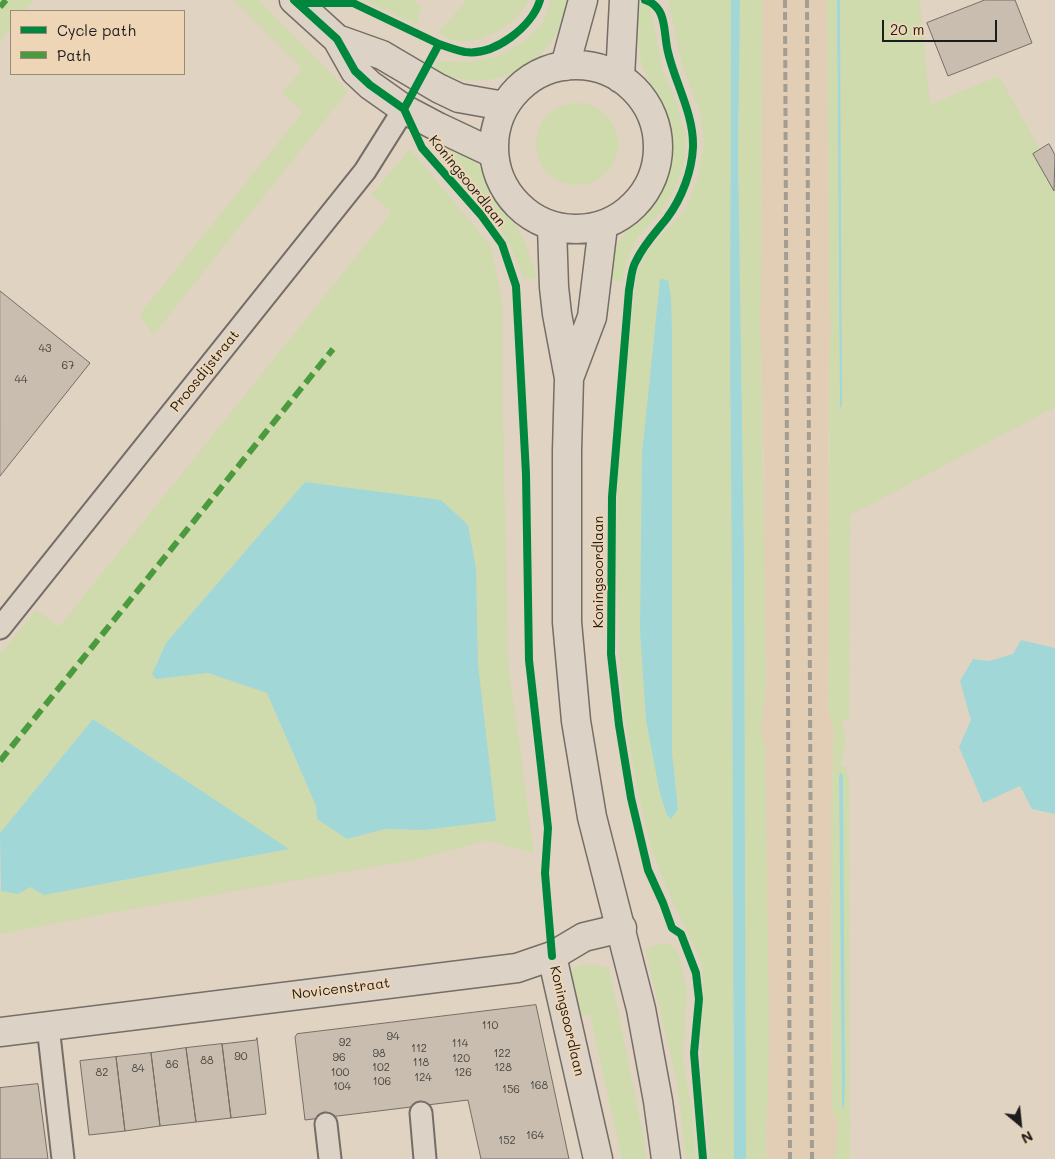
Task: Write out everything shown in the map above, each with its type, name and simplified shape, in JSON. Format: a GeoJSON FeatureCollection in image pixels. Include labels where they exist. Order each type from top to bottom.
{"type":"FeatureCollection","features":[{"type":"Feature","properties":{"kind":"street"},"geometry":{"type":"LineString","coordinates":[[294,0],[337,40],[355,71],[370,85],[404,109],[438,128],[493,153]]}},
{"type":"Feature","properties":{"kind":"street"},"geometry":{"type":"LineString","coordinates":[[565,66],[583,0]]}},
{"type":"Feature","properties":{"kind":"street"},"geometry":{"type":"LineString","coordinates":[[620,78],[624,0]]}},
{"type":"Feature","properties":{"kind":"street"},"geometry":{"type":"LineString","coordinates":[[337,40],[382,55],[438,88],[459,98],[504,106]]}},
{"type":"Feature","properties":{"kind":"street"},"geometry":{"type":"LineString","coordinates":[[565,66],[594,66],[620,78],[643,98],[656,126],[658,157],[649,186],[630,210],[603,226],[578,230],[552,227],[523,211],[502,185],[493,153],[495,128],[504,106],[515,91],[530,79],[547,70],[565,66]]}},
{"type":"Feature","properties":{"kind":"street"},"geometry":{"type":"LineString","coordinates":[[569,378],[592,317],[603,226]]}},
{"type":"Feature","properties":{"kind":"street"},"geometry":{"type":"LineString","coordinates":[[552,227],[557,314],[569,378],[567,622],[576,721],[592,817],[622,928],[641,1010],[658,1101],[666,1159]]}},
{"type":"Feature","properties":{"kind":"street","name":"Novicenstraat"},"geometry":{"type":"LineString","coordinates":[[0,1032],[517,968],[552,956],[584,936],[622,928]]}},
{"type":"Feature","properties":{"kind":"street","name":"Koningsoordlaan"},"geometry":{"type":"LineString","coordinates":[[552,956],[598,1159]]}},
{"type":"Feature","properties":{"kind":"lane","name":"Proosdijstraat"},"geometry":{"type":"LineString","coordinates":[[0,628],[365,171],[404,109]]}},
{"type":"Feature","properties":{"kind":"lane"},"geometry":{"type":"LineString","coordinates":[[48,1026],[63,1159]]}},
{"type":"Feature","properties":{"kind":"lane"},"geometry":{"type":"LineString","coordinates":[[421,1113],[425,1159]]}},
{"type":"Feature","properties":{"kind":"lane"},"geometry":{"type":"LineString","coordinates":[[326,1124],[330,1159]]}},
{"type":"Feature","properties":{"kind":"shaded area"},"geometry":{"type":"Polygon","coordinates":[[[762,0],[827,0],[830,316],[832,323],[828,446],[830,586],[828,699],[829,712],[834,729],[831,813],[831,1034],[832,1107],[838,1128],[835,1159],[767,1159],[765,1133],[767,1120],[761,731],[766,683],[763,579],[764,459],[759,329],[761,306],[762,0]]]}},
{"type":"Feature","properties":{"kind":"green space"},"geometry":{"type":"Polygon","coordinates":[[[0,0],[34,0],[26,10],[10,10],[10,29],[0,42],[0,0]]]}},
{"type":"Feature","properties":{"kind":"green space"},"geometry":{"type":"Polygon","coordinates":[[[233,0],[259,0],[348,91],[153,335],[140,314],[303,112],[282,93],[302,69],[233,0]]]}},
{"type":"Feature","properties":{"kind":"green space"},"geometry":{"type":"Polygon","coordinates":[[[364,0],[413,0],[421,6],[417,25],[364,0]]]}},
{"type":"Feature","properties":{"kind":"green space"},"geometry":{"type":"Polygon","coordinates":[[[467,0],[529,0],[509,23],[500,30],[480,39],[457,41],[438,33],[467,0]]]}},
{"type":"Feature","properties":{"kind":"green space"},"geometry":{"type":"Polygon","coordinates":[[[551,0],[570,0],[553,40],[544,51],[527,65],[508,75],[488,80],[459,79],[433,71],[436,61],[470,62],[499,56],[523,42],[543,22],[551,0]]]}},
{"type":"Feature","properties":{"kind":"green space"},"geometry":{"type":"Polygon","coordinates":[[[668,0],[731,0],[730,356],[734,1159],[710,1159],[702,1079],[701,1029],[704,991],[702,963],[665,885],[651,847],[637,788],[624,715],[619,647],[616,550],[618,465],[623,397],[637,273],[645,255],[685,210],[697,179],[704,144],[700,112],[683,68],[668,0]]]}},
{"type":"Feature","properties":{"kind":"green space"},"geometry":{"type":"Polygon","coordinates":[[[740,0],[762,0],[761,306],[759,329],[761,344],[766,683],[761,731],[765,747],[769,1019],[768,1100],[765,1133],[767,1159],[746,1159],[744,557],[738,150],[740,0]]]}},
{"type":"Feature","properties":{"kind":"green space"},"geometry":{"type":"Polygon","coordinates":[[[827,0],[837,0],[840,410],[842,404],[840,0],[920,0],[930,105],[999,76],[1055,176],[1055,407],[850,515],[849,718],[842,720],[846,740],[841,765],[846,767],[849,779],[850,1159],[835,1159],[838,1128],[832,1107],[831,813],[834,730],[828,699],[829,385],[832,323],[829,284],[827,0]],[[839,773],[842,1108],[845,1082],[843,776],[839,773]]]}},
{"type":"Feature","properties":{"kind":"green space"},"geometry":{"type":"Polygon","coordinates":[[[637,4],[650,5],[663,71],[677,104],[686,135],[684,164],[674,192],[659,214],[638,237],[628,257],[622,282],[607,280],[614,249],[630,226],[652,201],[665,173],[669,143],[664,109],[653,91],[641,63],[637,4]]]}},
{"type":"Feature","properties":{"kind":"green space"},"geometry":{"type":"Polygon","coordinates":[[[577,103],[593,106],[606,115],[615,128],[618,144],[615,160],[606,173],[593,182],[577,185],[561,182],[548,173],[539,160],[536,144],[539,128],[548,115],[561,106],[577,103]]]}},
{"type":"Feature","properties":{"kind":"green space"},"geometry":{"type":"Polygon","coordinates":[[[427,140],[446,143],[464,150],[477,163],[495,189],[520,232],[537,279],[524,278],[508,241],[487,211],[427,140]]]}},
{"type":"Feature","properties":{"kind":"green space"},"geometry":{"type":"Polygon","coordinates":[[[410,149],[491,246],[503,307],[503,417],[508,661],[534,853],[487,840],[418,859],[0,934],[0,890],[30,887],[44,895],[288,849],[93,719],[0,833],[0,654],[36,610],[59,627],[392,212],[371,195],[410,149]],[[305,482],[166,643],[152,674],[208,673],[267,693],[316,806],[317,819],[347,839],[385,829],[424,830],[478,664],[476,568],[468,525],[305,482]]]}},
{"type":"Feature","properties":{"kind":"green space"},"geometry":{"type":"Polygon","coordinates":[[[662,943],[671,944],[679,955],[687,990],[683,1061],[692,1110],[696,1159],[686,1159],[677,1082],[645,949],[662,943]]]}},
{"type":"Feature","properties":{"kind":"green space"},"geometry":{"type":"Polygon","coordinates":[[[584,964],[609,968],[644,1139],[646,1159],[622,1159],[590,1014],[581,1016],[570,976],[574,968],[584,964]]]}},
{"type":"Feature","properties":{"kind":"water"},"geometry":{"type":"Polygon","coordinates":[[[731,0],[740,0],[738,150],[744,557],[746,1159],[734,1159],[730,356],[731,0]]]}},
{"type":"Feature","properties":{"kind":"water"},"geometry":{"type":"Polygon","coordinates":[[[837,0],[840,0],[842,404],[840,410],[837,0]]]}},
{"type":"Feature","properties":{"kind":"water"},"geometry":{"type":"Polygon","coordinates":[[[660,279],[668,280],[671,297],[672,330],[672,753],[678,809],[671,819],[667,815],[660,794],[646,720],[640,630],[642,454],[660,279]]]}},
{"type":"Feature","properties":{"kind":"water"},"geometry":{"type":"Polygon","coordinates":[[[305,482],[441,500],[468,525],[476,568],[478,664],[496,821],[424,830],[385,829],[347,839],[317,819],[316,806],[267,693],[208,673],[156,679],[152,674],[166,643],[305,482]]]}},
{"type":"Feature","properties":{"kind":"water"},"geometry":{"type":"Polygon","coordinates":[[[1021,640],[1055,648],[1055,814],[1032,809],[1020,786],[983,803],[959,747],[971,720],[960,681],[973,659],[989,661],[1013,654],[1021,640]]]}},
{"type":"Feature","properties":{"kind":"water"},"geometry":{"type":"Polygon","coordinates":[[[93,719],[289,849],[44,895],[30,887],[18,894],[1,891],[0,833],[93,719]]]}},
{"type":"Feature","properties":{"kind":"water"},"geometry":{"type":"Polygon","coordinates":[[[840,772],[843,776],[845,1082],[844,1105],[842,1109],[839,776],[840,772]]]}},
{"type":"Feature","properties":{"kind":"building"},"geometry":{"type":"Polygon","coordinates":[[[985,0],[1015,0],[1032,43],[948,76],[927,23],[985,0]]]}},
{"type":"Feature","properties":{"kind":"building"},"geometry":{"type":"Polygon","coordinates":[[[1049,144],[1055,155],[1054,191],[1033,154],[1049,144]]]}},
{"type":"Feature","properties":{"kind":"building"},"geometry":{"type":"Polygon","coordinates":[[[0,291],[90,363],[0,476],[0,291]]]}},
{"type":"Feature","properties":{"kind":"building"},"geometry":{"type":"Polygon","coordinates":[[[536,1005],[569,1159],[481,1159],[468,1100],[305,1120],[295,1037],[297,1034],[536,1005]]]}},
{"type":"Feature","properties":{"kind":"building"},"geometry":{"type":"Polygon","coordinates":[[[257,1038],[266,1114],[231,1118],[222,1044],[256,1040],[257,1038]]]}},
{"type":"Feature","properties":{"kind":"building"},"geometry":{"type":"Polygon","coordinates":[[[222,1044],[231,1118],[196,1122],[186,1048],[222,1044]]]}},
{"type":"Feature","properties":{"kind":"building"},"geometry":{"type":"Polygon","coordinates":[[[186,1048],[196,1122],[160,1126],[151,1053],[186,1048]]]}},
{"type":"Feature","properties":{"kind":"building"},"geometry":{"type":"Polygon","coordinates":[[[151,1053],[160,1126],[125,1131],[116,1057],[151,1053]]]}},
{"type":"Feature","properties":{"kind":"building"},"geometry":{"type":"Polygon","coordinates":[[[116,1057],[125,1131],[89,1135],[80,1061],[116,1057]]]}},
{"type":"Feature","properties":{"kind":"building"},"geometry":{"type":"Polygon","coordinates":[[[38,1084],[48,1159],[0,1159],[0,1088],[38,1084]]]}},
{"type":"Feature","properties":{"kind":"railway"},"geometry":{"type":"LineString","coordinates":[[785,0],[790,1159]]}},
{"type":"Feature","properties":{"kind":"railway"},"geometry":{"type":"LineString","coordinates":[[807,0],[812,1159]]}},
{"type":"Feature","properties":{"kind":"marked path"},"geometry":{"type":"LineString","coordinates":[[0,7],[6,0]]}},
{"type":"Feature","properties":{"kind":"marked path"},"geometry":{"type":"LineString","coordinates":[[0,761],[333,349]]}},
{"type":"Feature","properties":{"kind":"cycle path"},"geometry":{"type":"LineString","coordinates":[[294,0],[337,39],[355,71],[370,85],[404,109],[422,148],[481,215],[502,244],[516,286],[526,474],[529,660],[548,828],[545,873],[552,956]]}},
{"type":"Feature","properties":{"kind":"cycle path"},"geometry":{"type":"LineString","coordinates":[[404,109],[439,44],[465,52],[488,49],[510,38],[520,29],[536,10],[540,0]]}},
{"type":"Feature","properties":{"kind":"cycle path"},"geometry":{"type":"LineString","coordinates":[[645,0],[658,8],[661,15],[671,64],[691,123],[693,147],[691,165],[682,193],[667,218],[643,249],[634,264],[631,275],[612,497],[611,654],[619,725],[631,798],[648,870],[672,928],[681,934],[696,973],[699,999],[694,1053],[703,1159]]}},
{"type":"Feature","properties":{"kind":"cycle path"},"geometry":{"type":"LineString","coordinates":[[298,3],[353,3],[439,44]]}}]}
